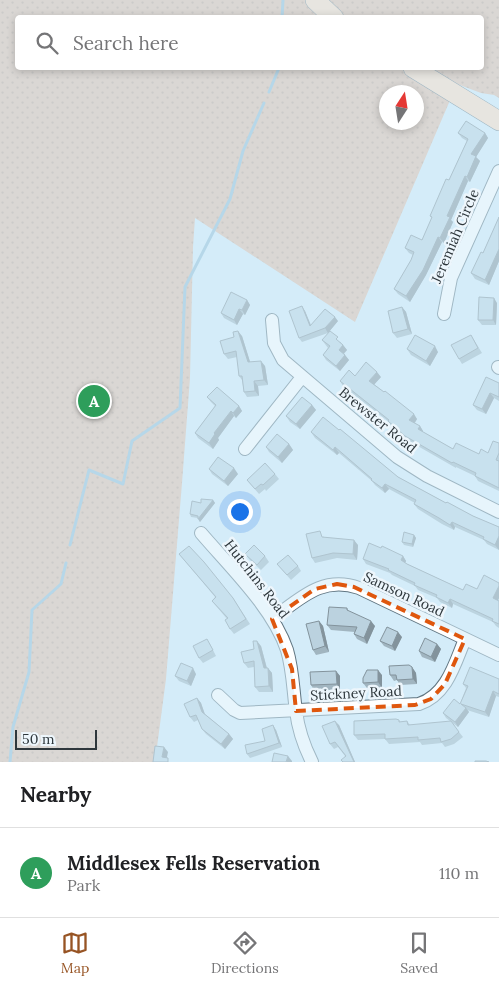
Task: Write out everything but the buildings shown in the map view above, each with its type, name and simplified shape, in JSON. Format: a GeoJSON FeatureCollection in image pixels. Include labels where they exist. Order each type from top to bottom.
{"type":"FeatureCollection","features":[{"type":"Feature","properties":{"kind":"main road"},"geometry":{"type":"LineString","coordinates":[[315,0],[331,15]]}},
{"type":"Feature","properties":{"kind":"main road"},"geometry":{"type":"LineString","coordinates":[[415,70],[499,121]]}},
{"type":"Feature","properties":{"kind":"street","name":"Jeremiah Circle"},"geometry":{"type":"LineString","coordinates":[[444,314],[451,278],[499,171]]}},
{"type":"Feature","properties":{"kind":"street","name":"Brewster Road"},"geometry":{"type":"LineString","coordinates":[[272,320],[272,333],[277,351],[283,360],[384,447],[426,476],[499,512]]}},
{"type":"Feature","properties":{"kind":"street"},"geometry":{"type":"LineString","coordinates":[[245,449],[302,377]]}},
{"type":"Feature","properties":{"kind":"street","name":"Hutchins Road"},"geometry":{"type":"LineString","coordinates":[[201,533],[272,619],[286,649],[292,669],[300,732],[312,762]]}},
{"type":"Feature","properties":{"kind":"street","name":"Samson Road"},"geometry":{"type":"LineString","coordinates":[[272,619],[310,591],[326,585],[343,584],[359,588],[499,655]]}},
{"type":"Feature","properties":{"kind":"street","name":"Stickney Road"},"geometry":{"type":"LineString","coordinates":[[218,695],[229,706],[240,713],[411,705],[427,701],[443,688],[465,639]]}},
{"type":"Feature","properties":{"kind":"highlighted area"},"geometry":{"type":"Polygon","coordinates":[[[337,584],[354,587],[465,639],[445,684],[431,699],[415,705],[296,711],[292,669],[272,619],[315,589],[337,584]]]}},
{"type":"Feature","properties":{"kind":"shaded area"},"geometry":{"type":"Polygon","coordinates":[[[0,0],[499,0],[499,98],[457,84],[355,322],[195,218],[190,378],[166,679],[155,762],[0,762],[0,0]]]}},
{"type":"Feature","properties":{"kind":"waterway"},"geometry":{"type":"LineString","coordinates":[[282,15],[283,0]]}},
{"type":"Feature","properties":{"kind":"waterway"},"geometry":{"type":"LineString","coordinates":[[269,92],[278,70]]}},
{"type":"Feature","properties":{"kind":"waterway"},"geometry":{"type":"LineString","coordinates":[[70,545],[89,470],[123,484],[132,441],[180,408],[185,287],[230,199],[243,151],[264,103]]}},
{"type":"Feature","properties":{"kind":"waterway"},"geometry":{"type":"LineString","coordinates":[[10,762],[13,727],[29,672],[32,610],[61,584],[66,563]]}},
{"type":"Feature","properties":{"kind":"place","name":"Middlesex Fells Reservation"},"geometry":{"type":"Point","coordinates":[94,401]}}]}
